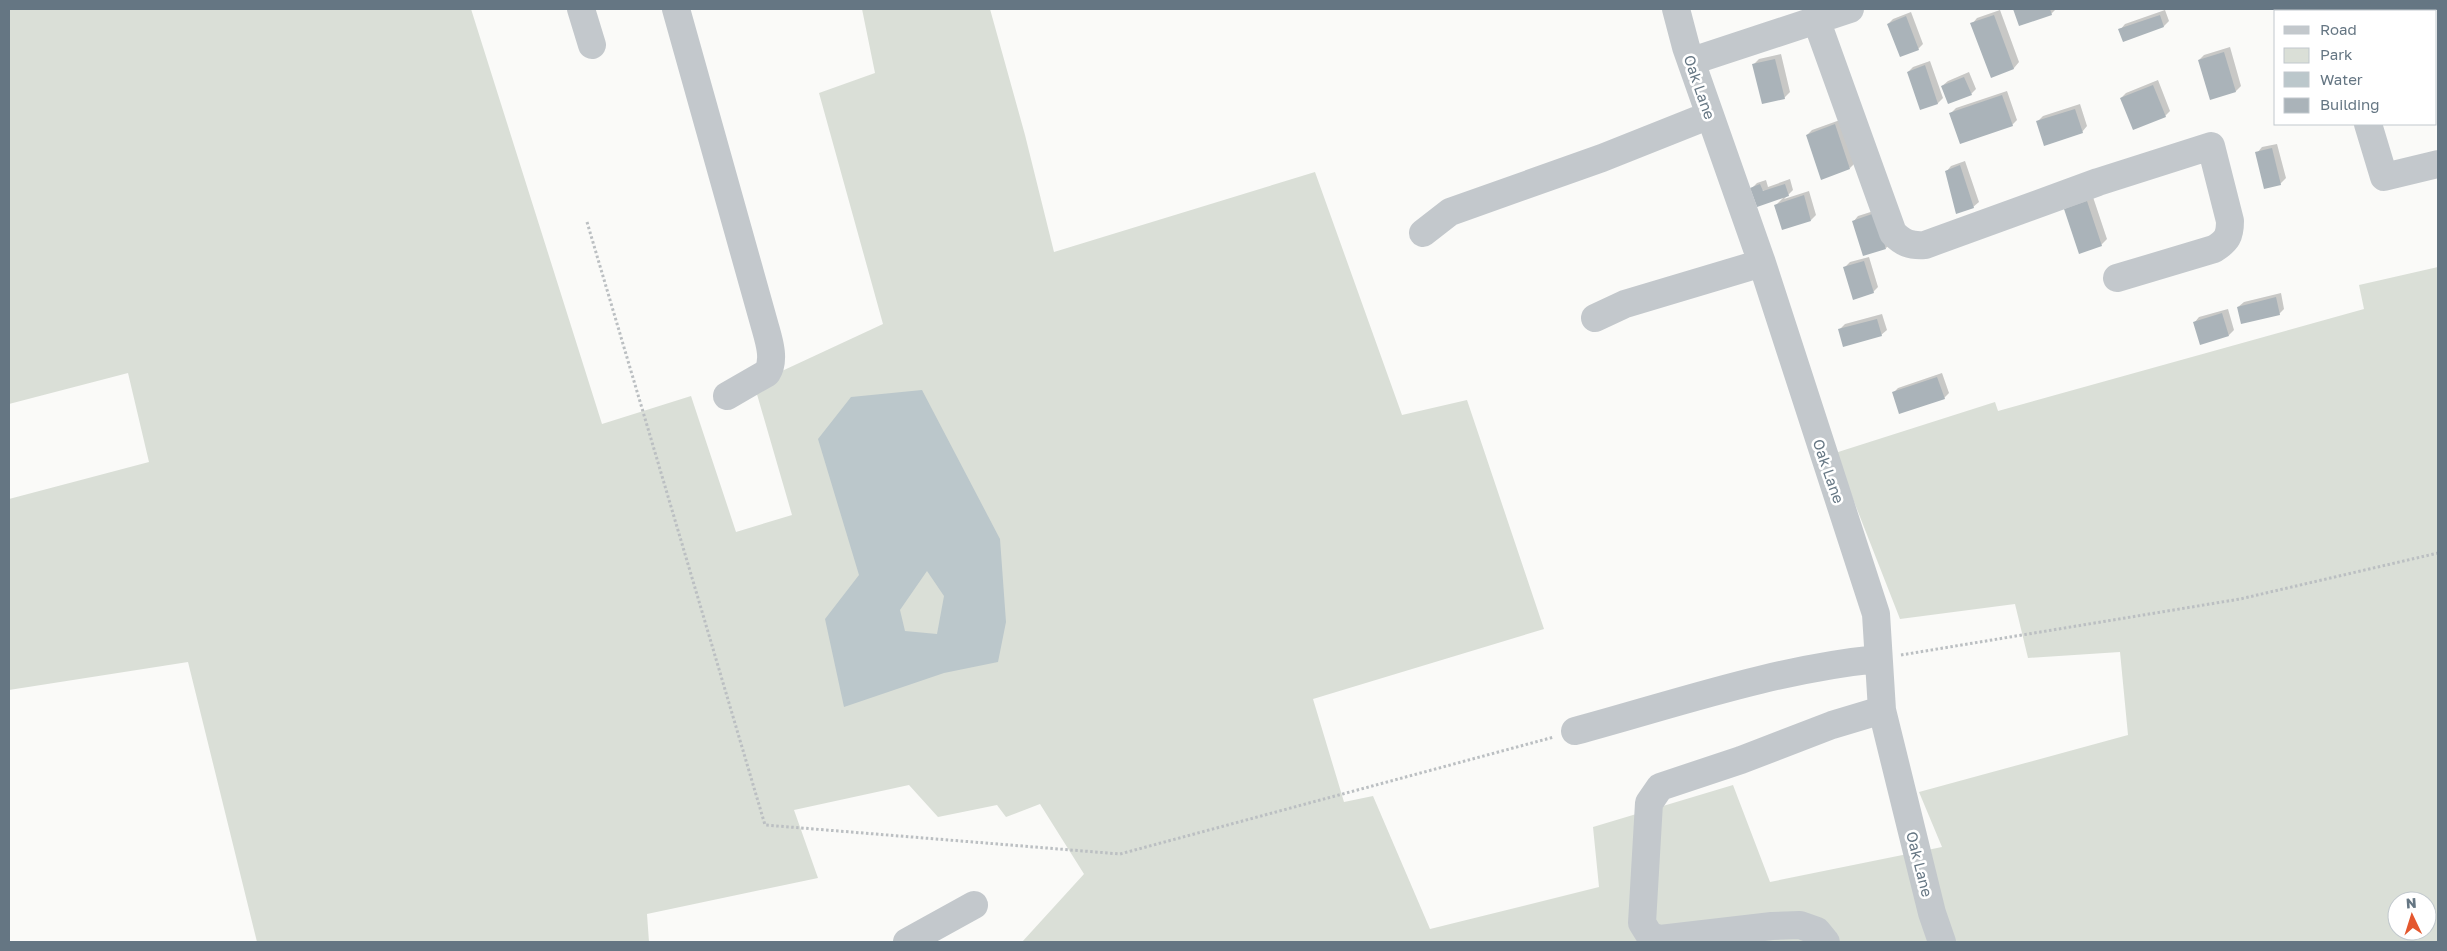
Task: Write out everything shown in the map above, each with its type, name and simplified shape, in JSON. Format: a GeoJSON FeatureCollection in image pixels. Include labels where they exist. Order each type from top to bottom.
{"type":"FeatureCollection","features":[{"type":"Feature","properties":{"kind":"lane"},"geometry":{"type":"LineString","coordinates":[[581,9],[592,45]]}},
{"type":"Feature","properties":{"kind":"lane"},"geometry":{"type":"LineString","coordinates":[[676,9],[764,323],[772,359],[771,367],[767,373],[727,396]]}},
{"type":"Feature","properties":{"kind":"lane","name":"Oak Lane"},"geometry":{"type":"LineString","coordinates":[[1676,9],[1692,62],[1762,263],[1876,614],[1882,710],[1932,913],[1942,942]]}},
{"type":"Feature","properties":{"kind":"lane"},"geometry":{"type":"LineString","coordinates":[[1692,62],[1817,22],[1850,9]]}},
{"type":"Feature","properties":{"kind":"lane"},"geometry":{"type":"LineString","coordinates":[[1817,22],[1893,233],[1903,242],[1914,246],[1924,245],[2098,182],[2211,146],[2230,221],[2230,233],[2226,242],[2214,249],[2117,278]]}},
{"type":"Feature","properties":{"kind":"lane"},"geometry":{"type":"LineString","coordinates":[[1423,233],[1450,212],[1584,164],[1710,115]]}},
{"type":"Feature","properties":{"kind":"lane"},"geometry":{"type":"LineString","coordinates":[[2368,125],[2384,177],[2438,164]]}},
{"type":"Feature","properties":{"kind":"lane"},"geometry":{"type":"LineString","coordinates":[[1595,318],[1625,304],[1762,263]]}},
{"type":"Feature","properties":{"kind":"lane"},"geometry":{"type":"LineString","coordinates":[[1575,731],[1762,679],[1848,662],[1878,659]]}},
{"type":"Feature","properties":{"kind":"lane"},"geometry":{"type":"LineString","coordinates":[[1826,942],[1818,931],[1800,925],[1772,926],[1660,939],[1650,936],[1642,923],[1650,803],[1660,787],[1741,760],[1832,725],[1882,710]]}},
{"type":"Feature","properties":{"kind":"lane"},"geometry":{"type":"LineString","coordinates":[[907,942],[974,905]]}},
{"type":"Feature","properties":{"kind":"path"},"geometry":{"type":"LineString","coordinates":[[587,222],[765,825],[1120,854],[1575,731]]}},
{"type":"Feature","properties":{"kind":"path"},"geometry":{"type":"LineString","coordinates":[[1878,659],[2240,599],[2438,554]]}},
{"type":"Feature","properties":{"kind":"green space"},"geometry":{"type":"Polygon","coordinates":[[[9,9],[471,9],[602,424],[691,396],[736,532],[792,515],[754,384],[883,324],[819,93],[875,73],[862,9],[990,9],[1025,135],[1054,252],[1315,172],[1402,415],[1467,400],[1544,629],[1313,699],[1344,802],[1373,796],[1430,929],[1599,887],[1593,827],[1733,785],[1770,882],[1942,847],[1919,792],[2128,735],[2120,652],[2028,658],[2015,604],[1900,619],[1835,453],[1995,402],[1998,411],[2364,309],[2359,285],[2438,267],[2438,942],[1022,942],[1084,874],[1040,804],[1006,817],[997,805],[938,817],[909,785],[794,810],[818,878],[647,914],[649,942],[257,942],[188,662],[9,690],[9,499],[149,462],[128,373],[9,404],[9,9]]]}},
{"type":"Feature","properties":{"kind":"water"},"geometry":{"type":"Polygon","coordinates":[[[922,390],[1000,539],[1006,622],[998,662],[944,673],[844,707],[825,619],[859,575],[818,439],[851,397],[922,390]],[[927,571],[900,610],[905,631],[937,634],[944,596],[927,571]]]}},
{"type":"Feature","properties":{"kind":"building"},"geometry":{"type":"Polygon","coordinates":[[[2013,9],[2050,9],[2052,15],[2019,26],[2013,9]]]}},
{"type":"Feature","properties":{"kind":"building"},"geometry":{"type":"Polygon","coordinates":[[[1994,15],[2014,69],[1991,78],[1970,23],[1994,15]]]}},
{"type":"Feature","properties":{"kind":"building"},"geometry":{"type":"Polygon","coordinates":[[[2160,15],[2164,27],[2123,42],[2118,29],[2160,15]]]}},
{"type":"Feature","properties":{"kind":"building"},"geometry":{"type":"Polygon","coordinates":[[[1906,16],[1919,50],[1900,57],[1887,24],[1906,16]]]}},
{"type":"Feature","properties":{"kind":"building"},"geometry":{"type":"Polygon","coordinates":[[[2224,52],[2236,92],[2210,100],[2198,60],[2224,52]]]}},
{"type":"Feature","properties":{"kind":"building"},"geometry":{"type":"Polygon","coordinates":[[[1775,59],[1785,99],[1762,104],[1752,64],[1775,59]]]}},
{"type":"Feature","properties":{"kind":"building"},"geometry":{"type":"Polygon","coordinates":[[[1925,65],[1938,104],[1920,110],[1907,72],[1925,65]]]}},
{"type":"Feature","properties":{"kind":"building"},"geometry":{"type":"Polygon","coordinates":[[[1964,77],[1972,95],[1948,104],[1941,86],[1964,77]]]}},
{"type":"Feature","properties":{"kind":"building"},"geometry":{"type":"Polygon","coordinates":[[[2153,85],[2166,117],[2133,130],[2120,98],[2153,85]]]}},
{"type":"Feature","properties":{"kind":"building"},"geometry":{"type":"Polygon","coordinates":[[[2002,95],[2013,126],[1960,144],[1949,113],[2002,95]]]}},
{"type":"Feature","properties":{"kind":"building"},"geometry":{"type":"Polygon","coordinates":[[[2075,109],[2083,133],[2044,146],[2036,121],[2075,109]]]}},
{"type":"Feature","properties":{"kind":"building"},"geometry":{"type":"Polygon","coordinates":[[[1835,124],[1850,169],[1821,180],[1806,135],[1835,124]]]}},
{"type":"Feature","properties":{"kind":"building"},"geometry":{"type":"Polygon","coordinates":[[[2272,148],[2281,185],[2264,189],[2255,152],[2272,148]]]}},
{"type":"Feature","properties":{"kind":"building"},"geometry":{"type":"Polygon","coordinates":[[[1960,165],[1974,208],[1956,214],[1945,171],[1960,165]]]}},
{"type":"Feature","properties":{"kind":"building"},"geometry":{"type":"Polygon","coordinates":[[[1760,184],[1763,191],[1785,184],[1789,196],[1757,207],[1750,188],[1760,184]]]}},
{"type":"Feature","properties":{"kind":"building"},"geometry":{"type":"Polygon","coordinates":[[[1804,195],[1811,221],[1782,230],[1774,205],[1804,195]]]}},
{"type":"Feature","properties":{"kind":"building"},"geometry":{"type":"Polygon","coordinates":[[[2087,201],[2102,246],[2079,254],[2064,209],[2087,201]]]}},
{"type":"Feature","properties":{"kind":"building"},"geometry":{"type":"Polygon","coordinates":[[[1875,213],[1886,249],[1863,256],[1852,221],[1875,213]]]}},
{"type":"Feature","properties":{"kind":"building"},"geometry":{"type":"Polygon","coordinates":[[[1864,261],[1874,293],[1853,300],[1843,267],[1864,261]]]}},
{"type":"Feature","properties":{"kind":"building"},"geometry":{"type":"Polygon","coordinates":[[[2276,297],[2280,315],[2241,324],[2237,307],[2276,297]]]}},
{"type":"Feature","properties":{"kind":"building"},"geometry":{"type":"Polygon","coordinates":[[[2222,313],[2229,336],[2200,345],[2193,322],[2222,313]]]}},
{"type":"Feature","properties":{"kind":"building"},"geometry":{"type":"Polygon","coordinates":[[[1877,319],[1882,336],[1843,347],[1838,329],[1877,319]]]}},
{"type":"Feature","properties":{"kind":"building"},"geometry":{"type":"Polygon","coordinates":[[[1937,377],[1945,399],[1899,414],[1892,392],[1937,377]]]}}]}
